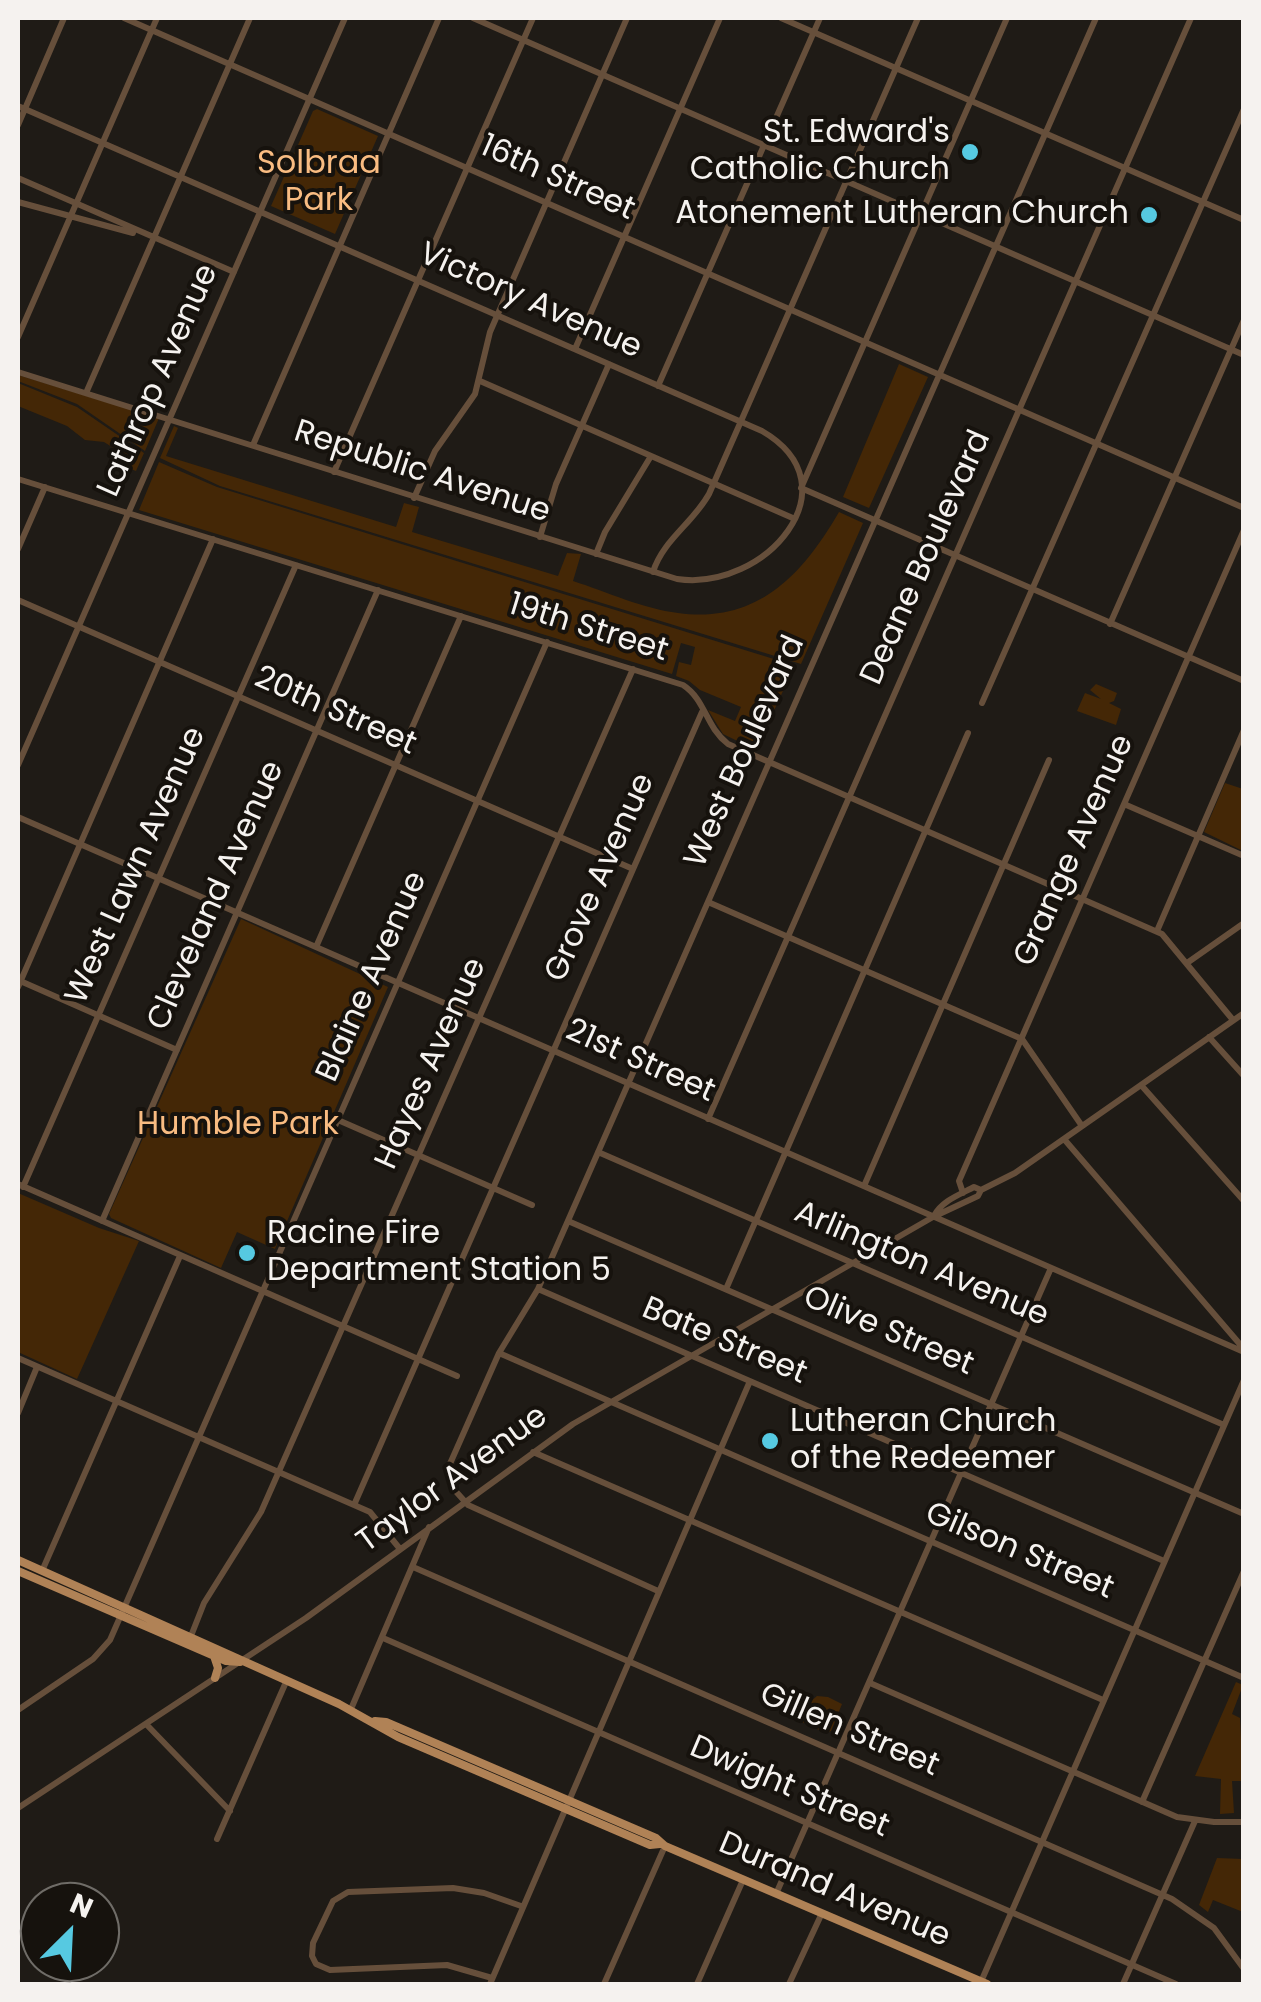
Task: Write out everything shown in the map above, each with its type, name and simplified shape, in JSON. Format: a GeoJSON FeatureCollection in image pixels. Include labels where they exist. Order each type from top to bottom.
{"type":"FeatureCollection","features":[{"type":"Feature","properties":{"kind":"main road","name":"Durand Avenue"},"geometry":{"type":"LineString","coordinates":[[18,1560],[214,1656],[240,1662],[350,1709],[398,1737],[565,1804],[650,1845],[662,1845],[982,1984]]}},
{"type":"Feature","properties":{"kind":"main road","name":"Durand Avenue"},"geometry":{"type":"LineString","coordinates":[[18,1571],[190,1636],[232,1654],[240,1662]]}},
{"type":"Feature","properties":{"kind":"main road"},"geometry":{"type":"LineString","coordinates":[[214,1656],[218,1668],[214,1678]]}},
{"type":"Feature","properties":{"kind":"street"},"geometry":{"type":"LineString","coordinates":[[18,125],[21,108],[64,18]]}},
{"type":"Feature","properties":{"kind":"street","name":"16th Street"},"geometry":{"type":"LineString","coordinates":[[124,18],[1244,508]]}},
{"type":"Feature","properties":{"kind":"street"},"geometry":{"type":"LineString","coordinates":[[18,337],[157,18]]}},
{"type":"Feature","properties":{"kind":"street"},"geometry":{"type":"LineString","coordinates":[[86,393],[250,18]]}},
{"type":"Feature","properties":{"kind":"street","name":"Lathrop Avenue"},"geometry":{"type":"LineString","coordinates":[[18,765],[345,18]]}},
{"type":"Feature","properties":{"kind":"street"},"geometry":{"type":"LineString","coordinates":[[253,445],[440,18]]}},
{"type":"Feature","properties":{"kind":"street"},"geometry":{"type":"LineString","coordinates":[[473,18],[1244,355]]}},
{"type":"Feature","properties":{"kind":"street"},"geometry":{"type":"LineString","coordinates":[[334,472],[533,18]]}},
{"type":"Feature","properties":{"kind":"street"},"geometry":{"type":"LineString","coordinates":[[414,498],[428,464],[466,411],[480,381],[496,315],[627,18]]}},
{"type":"Feature","properties":{"kind":"street"},"geometry":{"type":"LineString","coordinates":[[575,349],[720,18]]}},
{"type":"Feature","properties":{"kind":"street"},"geometry":{"type":"LineString","coordinates":[[781,18],[1244,220]]}},
{"type":"Feature","properties":{"kind":"street"},"geometry":{"type":"LineString","coordinates":[[658,386],[820,18]]}},
{"type":"Feature","properties":{"kind":"street"},"geometry":{"type":"LineString","coordinates":[[653,572],[664,550],[700,510],[714,484],[918,18]]}},
{"type":"Feature","properties":{"kind":"street"},"geometry":{"type":"LineString","coordinates":[[480,381],[795,519],[801,488],[1007,18]]}},
{"type":"Feature","properties":{"kind":"street","name":"West Boulevard"},"geometry":{"type":"LineString","coordinates":[[462,1502],[450,1482],[449,1466],[499,1353],[538,1289],[1096,18]]}},
{"type":"Feature","properties":{"kind":"street","name":"Deane Boulevard"},"geometry":{"type":"LineString","coordinates":[[708,1119],[1191,18]]}},
{"type":"Feature","properties":{"kind":"street","name":"Victory Avenue"},"geometry":{"type":"LineString","coordinates":[[21,108],[768,434],[782,445],[795,465],[801,488]]}},
{"type":"Feature","properties":{"kind":"street"},"geometry":{"type":"LineString","coordinates":[[982,703],[1244,109]]}},
{"type":"Feature","properties":{"kind":"street"},"geometry":{"type":"LineString","coordinates":[[18,178],[234,272]]}},
{"type":"Feature","properties":{"kind":"street"},"geometry":{"type":"LineString","coordinates":[[18,202],[154,238]]}},
{"type":"Feature","properties":{"kind":"street"},"geometry":{"type":"LineString","coordinates":[[1110,624],[1244,320]]}},
{"type":"Feature","properties":{"kind":"street"},"geometry":{"type":"LineString","coordinates":[[540,537],[556,484],[609,364]]}},
{"type":"Feature","properties":{"kind":"street","name":"Republic Avenue"},"geometry":{"type":"LineString","coordinates":[[18,372],[653,572],[696,580],[733,574],[773,550],[795,519]]}},
{"type":"Feature","properties":{"kind":"street"},"geometry":{"type":"LineString","coordinates":[[596,554],[651,456]]}},
{"type":"Feature","properties":{"kind":"street","name":"19th Street"},"geometry":{"type":"LineString","coordinates":[[18,479],[688,688],[724,741],[1157,932],[1234,1020]]}},
{"type":"Feature","properties":{"kind":"street"},"geometry":{"type":"LineString","coordinates":[[18,549],[44,487]]}},
{"type":"Feature","properties":{"kind":"street"},"geometry":{"type":"LineString","coordinates":[[801,488],[1244,681]]}},
{"type":"Feature","properties":{"kind":"street","name":"Grange Avenue"},"geometry":{"type":"LineString","coordinates":[[962,1193],[959,1180],[1244,530]]}},
{"type":"Feature","properties":{"kind":"street"},"geometry":{"type":"LineString","coordinates":[[177,1050],[18,983],[214,539]]}},
{"type":"Feature","properties":{"kind":"street","name":"West Lawn Avenue"},"geometry":{"type":"LineString","coordinates":[[20,1186],[296,564]]}},
{"type":"Feature","properties":{"kind":"street","name":"Cleveland Avenue"},"geometry":{"type":"LineString","coordinates":[[102,1221],[378,590]]}},
{"type":"Feature","properties":{"kind":"street","name":"20th Street"},"geometry":{"type":"LineString","coordinates":[[18,600],[633,870]]}},
{"type":"Feature","properties":{"kind":"street"},"geometry":{"type":"LineString","coordinates":[[316,948],[461,616]]}},
{"type":"Feature","properties":{"kind":"street","name":"Blaine Avenue"},"geometry":{"type":"LineString","coordinates":[[18,1710],[102,1652],[547,642]]}},
{"type":"Feature","properties":{"kind":"street","name":"Hayes Avenue"},"geometry":{"type":"LineString","coordinates":[[190,1636],[204,1602],[261,1512],[279,1473],[633,668]]}},
{"type":"Feature","properties":{"kind":"street","name":"Grove Avenue"},"geometry":{"type":"LineString","coordinates":[[354,1506],[702,711]]}},
{"type":"Feature","properties":{"kind":"street"},"geometry":{"type":"LineString","coordinates":[[1157,932],[1244,730]]}},
{"type":"Feature","properties":{"kind":"street"},"geometry":{"type":"LineString","coordinates":[[726,1289],[968,733]]}},
{"type":"Feature","properties":{"kind":"street"},"geometry":{"type":"LineString","coordinates":[[864,1186],[1049,760]]}},
{"type":"Feature","properties":{"kind":"street"},"geometry":{"type":"LineString","coordinates":[[1124,804],[1244,856]]}},
{"type":"Feature","properties":{"kind":"street","name":"21st Street"},"geometry":{"type":"LineString","coordinates":[[18,817],[1244,1350]]}},
{"type":"Feature","properties":{"kind":"street"},"geometry":{"type":"LineString","coordinates":[[708,902],[1021,1039],[1082,1126]]}},
{"type":"Feature","properties":{"kind":"street"},"geometry":{"type":"LineString","coordinates":[[1186,963],[1244,923]]}},
{"type":"Feature","properties":{"kind":"street","name":"Taylor Avenue"},"geometry":{"type":"LineString","coordinates":[[18,1808],[240,1662],[533,1452],[610,1402],[1014,1174],[1244,1012]]}},
{"type":"Feature","properties":{"kind":"street"},"geometry":{"type":"LineString","coordinates":[[1209,1036],[1244,1076]]}},
{"type":"Feature","properties":{"kind":"street"},"geometry":{"type":"LineString","coordinates":[[1141,1084],[1244,1201]]}},
{"type":"Feature","properties":{"kind":"street"},"geometry":{"type":"LineString","coordinates":[[338,1120],[532,1205]]}},
{"type":"Feature","properties":{"kind":"street"},"geometry":{"type":"LineString","coordinates":[[1064,1139],[1244,1350]]}},
{"type":"Feature","properties":{"kind":"street","name":"Arlington Avenue"},"geometry":{"type":"LineString","coordinates":[[598,1152],[1224,1424]]}},
{"type":"Feature","properties":{"kind":"street"},"geometry":{"type":"LineString","coordinates":[[20,1186],[457,1376]]}},
{"type":"Feature","properties":{"kind":"street","name":"Taylor Avenue"},"geometry":{"type":"LineString","coordinates":[[933,1217],[937,1209],[962,1193],[974,1187],[981,1190]]}},
{"type":"Feature","properties":{"kind":"street","name":"Olive Street"},"geometry":{"type":"LineString","coordinates":[[568,1221],[1244,1514]]}},
{"type":"Feature","properties":{"kind":"street"},"geometry":{"type":"LineString","coordinates":[[42,1571],[180,1256]]}},
{"type":"Feature","properties":{"kind":"street"},"geometry":{"type":"LineString","coordinates":[[776,1894],[1051,1268]]}},
{"type":"Feature","properties":{"kind":"street","name":"Bate Street"},"geometry":{"type":"LineString","coordinates":[[538,1289],[1164,1561]]}},
{"type":"Feature","properties":{"kind":"street","name":"Gilson Street"},"geometry":{"type":"LineString","coordinates":[[499,1353],[1244,1678]]}},
{"type":"Feature","properties":{"kind":"street"},"geometry":{"type":"LineString","coordinates":[[18,1358],[354,1506],[379,1520],[400,1549]]}},
{"type":"Feature","properties":{"kind":"street"},"geometry":{"type":"LineString","coordinates":[[18,1413],[38,1367]]}},
{"type":"Feature","properties":{"kind":"street"},"geometry":{"type":"LineString","coordinates":[[982,1984],[1244,1380]]}},
{"type":"Feature","properties":{"kind":"street"},"geometry":{"type":"LineString","coordinates":[[521,1906],[484,1892],[454,1888],[348,1892],[333,1901],[313,1943],[312,1956],[318,1965],[330,1970],[447,1965],[491,1981],[750,1381]]}},
{"type":"Feature","properties":{"kind":"street"},"geometry":{"type":"LineString","coordinates":[[533,1452],[1104,1700]]}},
{"type":"Feature","properties":{"kind":"street"},"geometry":{"type":"LineString","coordinates":[[462,1502],[658,1591]]}},
{"type":"Feature","properties":{"kind":"street"},"geometry":{"type":"LineString","coordinates":[[350,1709],[430,1526]]}},
{"type":"Feature","properties":{"kind":"street","name":"Gillen Street"},"geometry":{"type":"LineString","coordinates":[[413,1568],[1184,1905],[1214,1928],[1244,1968]]}},
{"type":"Feature","properties":{"kind":"street"},"geometry":{"type":"LineString","coordinates":[[1142,1802],[1244,1571]]}},
{"type":"Feature","properties":{"kind":"street","name":"Dwight Street"},"geometry":{"type":"LineString","coordinates":[[383,1638],[1176,1984]]}},
{"type":"Feature","properties":{"kind":"street"},"geometry":{"type":"LineString","coordinates":[[217,1839],[286,1682]]}},
{"type":"Feature","properties":{"kind":"street"},"geometry":{"type":"LineString","coordinates":[[870,1683],[1177,1817],[1244,1822]]}},
{"type":"Feature","properties":{"kind":"street"},"geometry":{"type":"LineString","coordinates":[[146,1724],[230,1811]]}},
{"type":"Feature","properties":{"kind":"street"},"geometry":{"type":"LineString","coordinates":[[1123,1984],[1195,1820]]}},
{"type":"Feature","properties":{"kind":"street"},"geometry":{"type":"LineString","coordinates":[[604,1984],[662,1845]]}},
{"type":"Feature","properties":{"kind":"street"},"geometry":{"type":"LineString","coordinates":[[697,1984],[743,1880]]}},
{"type":"Feature","properties":{"kind":"street"},"geometry":{"type":"LineString","coordinates":[[789,1984],[822,1913]]}},
{"type":"Feature","properties":{"kind":"green space","name":"Solbraa Park"},"geometry":{"type":"Polygon","coordinates":[[[317,109],[378,136],[335,234],[271,206],[317,109]]]}},
{"type":"Feature","properties":{"kind":"green space"},"geometry":{"type":"Polygon","coordinates":[[[899,364],[928,377],[869,508],[843,497],[899,364]]]}},
{"type":"Feature","properties":{"kind":"green space"},"geometry":{"type":"Polygon","coordinates":[[[18,375],[159,418],[145,451],[77,404],[18,381],[18,375]]]}},
{"type":"Feature","properties":{"kind":"green space"},"geometry":{"type":"Polygon","coordinates":[[[18,383],[77,407],[144,453],[136,471],[128,468],[131,459],[104,442],[85,440],[67,426],[18,406],[18,383]]]}},
{"type":"Feature","properties":{"kind":"green space"},"geometry":{"type":"Polygon","coordinates":[[[174,426],[178,428],[166,456],[396,527],[404,503],[419,507],[412,532],[558,576],[567,553],[581,554],[573,581],[678,613],[732,611],[755,602],[793,574],[839,512],[863,523],[801,664],[220,486],[160,458],[174,426]]]}},
{"type":"Feature","properties":{"kind":"green space"},"geometry":{"type":"Polygon","coordinates":[[[159,462],[217,487],[790,664],[793,669],[756,750],[723,734],[708,710],[735,721],[741,707],[676,676],[679,662],[691,665],[695,647],[681,643],[672,674],[139,510],[159,462]]]}},
{"type":"Feature","properties":{"kind":"green space"},"geometry":{"type":"Polygon","coordinates":[[[1096,684],[1117,693],[1109,703],[1121,709],[1116,725],[1077,711],[1085,693],[1101,699],[1090,690],[1096,684]]]}},
{"type":"Feature","properties":{"kind":"green space"},"geometry":{"type":"Polygon","coordinates":[[[1225,783],[1243,789],[1243,851],[1204,832],[1225,783]]]}},
{"type":"Feature","properties":{"kind":"green space","name":"Humble Park"},"geometry":{"type":"Polygon","coordinates":[[[241,919],[388,987],[275,1249],[237,1232],[221,1268],[109,1214],[241,919]]]}},
{"type":"Feature","properties":{"kind":"green space"},"geometry":{"type":"Polygon","coordinates":[[[18,1193],[139,1241],[77,1379],[18,1352],[18,1193]]]}},
{"type":"Feature","properties":{"kind":"green space"},"geometry":{"type":"Polygon","coordinates":[[[1236,1682],[1243,1685],[1232,1714],[1240,1718],[1243,1781],[1232,1781],[1234,1813],[1220,1814],[1221,1779],[1195,1776],[1236,1682]]]}},
{"type":"Feature","properties":{"kind":"green space"},"geometry":{"type":"Polygon","coordinates":[[[817,1696],[842,1704],[831,1731],[826,1733],[800,1721],[804,1707],[817,1696]]]}},
{"type":"Feature","properties":{"kind":"green space"},"geometry":{"type":"Polygon","coordinates":[[[1217,1858],[1243,1859],[1243,1912],[1213,1900],[1208,1912],[1199,1905],[1217,1858]]]}},
{"type":"Feature","properties":{"kind":"place","name":"St. Edward's Catholic Church"},"geometry":{"type":"Point","coordinates":[970,152]}},
{"type":"Feature","properties":{"kind":"place","name":"Atonement Lutheran Church"},"geometry":{"type":"Point","coordinates":[1149,215]}},
{"type":"Feature","properties":{"kind":"place","name":"Racine Fire Department Station 5"},"geometry":{"type":"Point","coordinates":[247,1253]}},
{"type":"Feature","properties":{"kind":"place","name":"Lutheran Church of the Redeemer"},"geometry":{"type":"Point","coordinates":[770,1441]}}]}
